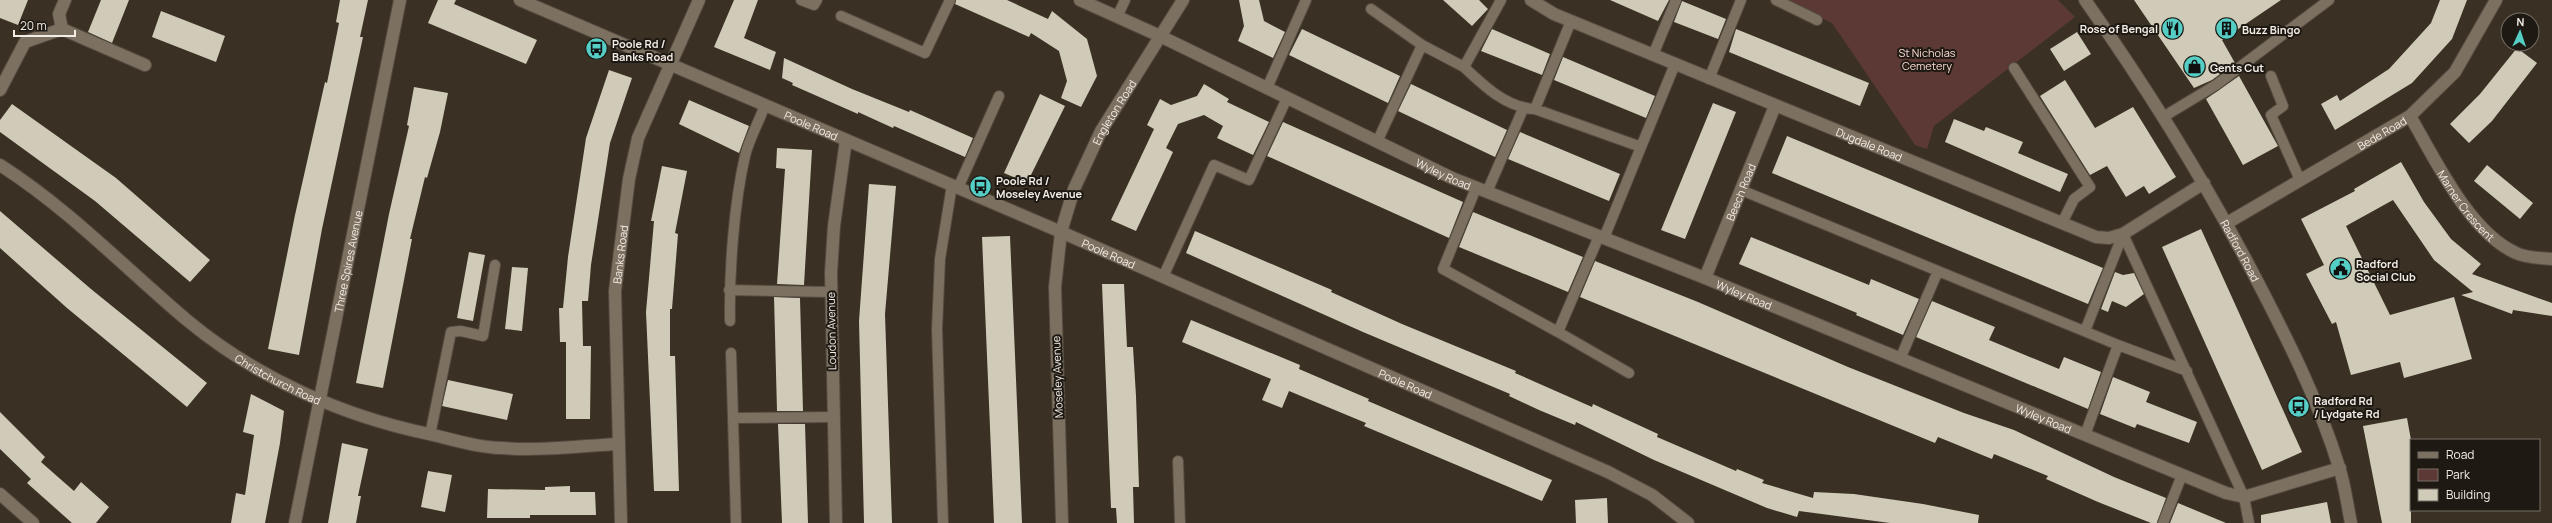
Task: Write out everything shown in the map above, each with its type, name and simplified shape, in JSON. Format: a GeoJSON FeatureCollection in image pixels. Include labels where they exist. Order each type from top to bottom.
{"type":"FeatureCollection","features":[{"type":"Feature","properties":{"kind":"street"},"geometry":{"type":"LineString","coordinates":[[62,29],[59,14],[65,0]]}},
{"type":"Feature","properties":{"kind":"street","name":"Three Spires Avenue"},"geometry":{"type":"LineString","coordinates":[[295,523],[400,0]]}},
{"type":"Feature","properties":{"kind":"street","name":"Poole Road"},"geometry":{"type":"LineString","coordinates":[[520,0],[1061,232],[1608,472],[1652,495],[1688,523]]}},
{"type":"Feature","properties":{"kind":"street","name":"Banks Road"},"geometry":{"type":"LineString","coordinates":[[621,523],[615,290],[621,236],[638,138],[699,0]]}},
{"type":"Feature","properties":{"kind":"street","name":"Wyley Road"},"geometry":{"type":"LineString","coordinates":[[1080,0],[1160,36],[1377,142],[1482,190],[1705,278],[2226,493],[2244,497]]}},
{"type":"Feature","properties":{"kind":"street","name":"Engleton Road"},"geometry":{"type":"LineString","coordinates":[[1061,232],[1074,189],[1101,131],[1183,0]]}},
{"type":"Feature","properties":{"kind":"street","name":"Dugdale Road"},"geometry":{"type":"LineString","coordinates":[[1530,0],[1571,21],[1709,79],[2096,237],[2109,238],[2123,234],[2204,183]]}},
{"type":"Feature","properties":{"kind":"street","name":"Radford Road"},"geometry":{"type":"LineString","coordinates":[[2085,0],[2163,117],[2227,223],[2299,365],[2321,415],[2340,468],[2351,523]]}},
{"type":"Feature","properties":{"kind":"street","name":"Bede Road"},"geometry":{"type":"LineString","coordinates":[[2227,223],[2410,116],[2455,72],[2496,0]]}},
{"type":"Feature","properties":{"kind":"street"},"geometry":{"type":"LineString","coordinates":[[0,90],[25,42],[62,29],[145,65]]}},
{"type":"Feature","properties":{"kind":"street","name":"Beech Road"},"geometry":{"type":"LineString","coordinates":[[1705,278],[1775,106]]}},
{"type":"Feature","properties":{"kind":"street","name":"Marner Crescent"},"geometry":{"type":"LineString","coordinates":[[2410,116],[2456,197],[2483,227],[2497,241],[2516,254],[2552,258]]}},
{"type":"Feature","properties":{"kind":"street","name":"Loudon Avenue"},"geometry":{"type":"LineString","coordinates":[[836,523],[832,417],[831,292],[834,226],[846,140]]}},
{"type":"Feature","properties":{"kind":"street","name":"Christchurch Road"},"geometry":{"type":"LineString","coordinates":[[0,165],[55,204],[189,321],[264,373],[319,401],[411,431],[470,445],[502,448],[619,444]]}},
{"type":"Feature","properties":{"kind":"street","name":"Moseley Avenue"},"geometry":{"type":"LineString","coordinates":[[1061,232],[1055,287],[1062,523]]}},
{"type":"Feature","properties":{"kind":"street"},"geometry":{"type":"LineString","coordinates":[[2244,497],[2340,468]]}},
{"type":"Feature","properties":{"kind":"street"},"geometry":{"type":"LineString","coordinates":[[0,494],[33,523]]}},
{"type":"Feature","properties":{"kind":"lane"},"geometry":{"type":"LineString","coordinates":[[802,0],[814,6],[817,0]]}},
{"type":"Feature","properties":{"kind":"lane"},"geometry":{"type":"LineString","coordinates":[[841,16],[925,53],[950,0]]}},
{"type":"Feature","properties":{"kind":"lane"},"geometry":{"type":"LineString","coordinates":[[1117,17],[1125,0]]}},
{"type":"Feature","properties":{"kind":"lane"},"geometry":{"type":"LineString","coordinates":[[1267,88],[1306,0]]}},
{"type":"Feature","properties":{"kind":"lane"},"geometry":{"type":"LineString","coordinates":[[1464,68],[1501,0]]}},
{"type":"Feature","properties":{"kind":"lane"},"geometry":{"type":"LineString","coordinates":[[1653,55],[1676,0]]}},
{"type":"Feature","properties":{"kind":"lane"},"geometry":{"type":"LineString","coordinates":[[1709,79],[1741,0]]}},
{"type":"Feature","properties":{"kind":"lane"},"geometry":{"type":"LineString","coordinates":[[1776,0],[1817,20]]}},
{"type":"Feature","properties":{"kind":"lane"},"geometry":{"type":"LineString","coordinates":[[2163,117],[2216,85],[2329,0]]}},
{"type":"Feature","properties":{"kind":"lane"},"geometry":{"type":"LineString","coordinates":[[1372,9],[1422,45],[1464,68],[1485,87],[1523,109],[1535,109],[1641,147]]}},
{"type":"Feature","properties":{"kind":"lane"},"geometry":{"type":"LineString","coordinates":[[1535,109],[1571,21]]}},
{"type":"Feature","properties":{"kind":"lane"},"geometry":{"type":"LineString","coordinates":[[1377,142],[1422,45]]}},
{"type":"Feature","properties":{"kind":"lane"},"geometry":{"type":"LineString","coordinates":[[1558,332],[1641,147],[1675,64]]}},
{"type":"Feature","properties":{"kind":"lane"},"geometry":{"type":"LineString","coordinates":[[2014,68],[2090,187],[2074,200],[2062,223]]}},
{"type":"Feature","properties":{"kind":"lane"},"geometry":{"type":"LineString","coordinates":[[2271,76],[2284,106],[2271,115],[2300,180]]}},
{"type":"Feature","properties":{"kind":"lane"},"geometry":{"type":"LineString","coordinates":[[943,523],[937,329],[940,259],[955,187],[999,96]]}},
{"type":"Feature","properties":{"kind":"lane"},"geometry":{"type":"LineString","coordinates":[[1163,277],[1214,165],[1249,180],[1287,98]]}},
{"type":"Feature","properties":{"kind":"lane"},"geometry":{"type":"LineString","coordinates":[[730,321],[730,290],[735,228],[745,156],[765,105]]}},
{"type":"Feature","properties":{"kind":"lane"},"geometry":{"type":"LineString","coordinates":[[1523,109],[1443,268],[1630,373]]}},
{"type":"Feature","properties":{"kind":"lane"},"geometry":{"type":"LineString","coordinates":[[1741,190],[2118,345],[2187,371]]}},
{"type":"Feature","properties":{"kind":"lane"},"geometry":{"type":"LineString","coordinates":[[2085,331],[2123,234]]}},
{"type":"Feature","properties":{"kind":"lane"},"geometry":{"type":"LineString","coordinates":[[2123,234],[2244,497],[2249,523]]}},
{"type":"Feature","properties":{"kind":"lane"},"geometry":{"type":"LineString","coordinates":[[430,435],[452,332],[461,331],[483,336],[495,265]]}},
{"type":"Feature","properties":{"kind":"lane"},"geometry":{"type":"LineString","coordinates":[[1900,358],[1938,271]]}},
{"type":"Feature","properties":{"kind":"lane"},"geometry":{"type":"LineString","coordinates":[[730,290],[831,292]]}},
{"type":"Feature","properties":{"kind":"lane"},"geometry":{"type":"LineString","coordinates":[[2084,435],[2118,345]]}},
{"type":"Feature","properties":{"kind":"lane"},"geometry":{"type":"LineString","coordinates":[[731,353],[736,523]]}},
{"type":"Feature","properties":{"kind":"lane"},"geometry":{"type":"LineString","coordinates":[[733,418],[832,417]]}},
{"type":"Feature","properties":{"kind":"lane"},"geometry":{"type":"LineString","coordinates":[[1178,461],[1180,523]]}},
{"type":"Feature","properties":{"kind":"lane"},"geometry":{"type":"LineString","coordinates":[[2163,523],[2182,475]]}},
{"type":"Feature","properties":{"kind":"green space","name":"St Nicholas Cemetery"},"geometry":{"type":"Polygon","coordinates":[[[1783,0],[2058,0],[2075,17],[1934,126],[1927,149],[1915,145],[1832,23],[1783,0]]]}},
{"type":"Feature","properties":{"kind":"building"},"geometry":{"type":"Polygon","coordinates":[[[0,0],[28,0],[18,25],[0,18],[0,0]]]}},
{"type":"Feature","properties":{"kind":"building"},"geometry":{"type":"Polygon","coordinates":[[[101,0],[129,0],[112,43],[88,32],[101,0]]]}},
{"type":"Feature","properties":{"kind":"building"},"geometry":{"type":"Polygon","coordinates":[[[340,0],[368,0],[360,37],[363,37],[322,229],[299,355],[268,349],[295,215],[325,82],[327,83],[339,23],[336,22],[340,0]]]}},
{"type":"Feature","properties":{"kind":"building"},"geometry":{"type":"Polygon","coordinates":[[[438,0],[456,0],[454,4],[537,40],[526,64],[428,23],[438,0]]]}},
{"type":"Feature","properties":{"kind":"building"},"geometry":{"type":"Polygon","coordinates":[[[734,0],[758,0],[744,38],[776,52],[770,70],[714,47],[734,0]]]}},
{"type":"Feature","properties":{"kind":"building"},"geometry":{"type":"Polygon","coordinates":[[[956,0],[1007,0],[1048,19],[1052,11],[1087,39],[1097,76],[1081,107],[1061,98],[1067,81],[1059,51],[1031,33],[1029,37],[955,4],[956,0]]]}},
{"type":"Feature","properties":{"kind":"building"},"geometry":{"type":"Polygon","coordinates":[[[1239,0],[1259,0],[1264,21],[1285,32],[1273,58],[1238,41],[1244,26],[1239,0]]]}},
{"type":"Feature","properties":{"kind":"building"},"geometry":{"type":"Polygon","coordinates":[[[1443,0],[1479,0],[1488,9],[1472,26],[1443,0]]]}},
{"type":"Feature","properties":{"kind":"building"},"geometry":{"type":"Polygon","coordinates":[[[1610,0],[1669,0],[1658,21],[1610,0]]]}},
{"type":"Feature","properties":{"kind":"building"},"geometry":{"type":"Polygon","coordinates":[[[2134,0],[2281,0],[2222,40],[2235,63],[2212,80],[2194,88],[2134,0]]]}},
{"type":"Feature","properties":{"kind":"building"},"geometry":{"type":"Polygon","coordinates":[[[2440,0],[2467,0],[2452,39],[2412,83],[2335,130],[2321,104],[2337,95],[2340,101],[2389,69],[2431,23],[2440,0]]]}},
{"type":"Feature","properties":{"kind":"building"},"geometry":{"type":"Polygon","coordinates":[[[1682,1],[1726,19],[1718,39],[1674,22],[1682,1]]]}},
{"type":"Feature","properties":{"kind":"building"},"geometry":{"type":"Polygon","coordinates":[[[161,11],[225,36],[216,62],[152,37],[161,11]]]}},
{"type":"Feature","properties":{"kind":"building"},"geometry":{"type":"Polygon","coordinates":[[[1302,29],[1400,76],[1388,103],[1289,55],[1302,29]]]}},
{"type":"Feature","properties":{"kind":"building"},"geometry":{"type":"Polygon","coordinates":[[[1492,29],[1550,54],[1542,75],[1481,51],[1492,29]]]}},
{"type":"Feature","properties":{"kind":"building"},"geometry":{"type":"Polygon","coordinates":[[[1736,29],[1869,83],[1860,106],[1729,52],[1736,29]]]}},
{"type":"Feature","properties":{"kind":"building"},"geometry":{"type":"Polygon","coordinates":[[[2077,32],[2091,54],[2064,71],[2050,49],[2077,32]]]}},
{"type":"Feature","properties":{"kind":"building"},"geometry":{"type":"Polygon","coordinates":[[[2514,52],[2522,52],[2537,63],[2492,121],[2469,143],[2450,124],[2480,94],[2514,52]]]}},
{"type":"Feature","properties":{"kind":"building"},"geometry":{"type":"Polygon","coordinates":[[[1563,57],[1655,96],[1646,118],[1554,80],[1563,57]]]}},
{"type":"Feature","properties":{"kind":"building"},"geometry":{"type":"Polygon","coordinates":[[[784,58],[852,89],[909,112],[910,110],[973,138],[965,157],[894,126],[893,128],[858,112],[858,114],[792,85],[793,83],[782,78],[784,58]]]}},
{"type":"Feature","properties":{"kind":"building"},"geometry":{"type":"Polygon","coordinates":[[[609,70],[632,78],[610,143],[591,265],[588,301],[582,301],[583,346],[591,346],[590,419],[566,419],[566,342],[560,342],[559,308],[563,308],[568,257],[586,138],[609,70]]]}},
{"type":"Feature","properties":{"kind":"building"},"geometry":{"type":"Polygon","coordinates":[[[2239,76],[2278,146],[2243,165],[2206,99],[2239,76]]]}},
{"type":"Feature","properties":{"kind":"building"},"geometry":{"type":"Polygon","coordinates":[[[2065,80],[2095,128],[2133,107],[2176,177],[2149,194],[2144,186],[2126,197],[2107,166],[2090,175],[2040,96],[2065,80]]]}},
{"type":"Feature","properties":{"kind":"building"},"geometry":{"type":"Polygon","coordinates":[[[1204,84],[1229,99],[1227,102],[1269,122],[1253,155],[1217,138],[1223,126],[1204,115],[1178,124],[1166,148],[1173,152],[1136,231],[1111,220],[1154,129],[1147,125],[1160,99],[1171,105],[1197,96],[1204,84]]]}},
{"type":"Feature","properties":{"kind":"building"},"geometry":{"type":"Polygon","coordinates":[[[1411,84],[1507,130],[1495,157],[1398,111],[1411,84]]]}},
{"type":"Feature","properties":{"kind":"building"},"geometry":{"type":"Polygon","coordinates":[[[414,87],[448,93],[440,132],[427,178],[425,177],[410,239],[412,239],[383,388],[356,383],[389,214],[409,126],[407,125],[414,87]]]}},
{"type":"Feature","properties":{"kind":"building"},"geometry":{"type":"Polygon","coordinates":[[[1040,94],[1065,106],[1027,183],[1004,173],[1040,94]]]}},
{"type":"Feature","properties":{"kind":"building"},"geometry":{"type":"Polygon","coordinates":[[[689,100],[749,126],[739,153],[679,124],[689,100]]]}},
{"type":"Feature","properties":{"kind":"building"},"geometry":{"type":"Polygon","coordinates":[[[1713,103],[1736,112],[1685,239],[1661,230],[1713,103]]]}},
{"type":"Feature","properties":{"kind":"building"},"geometry":{"type":"Polygon","coordinates":[[[12,104],[116,178],[210,260],[190,282],[95,201],[0,132],[0,120],[12,104]]]}},
{"type":"Feature","properties":{"kind":"building"},"geometry":{"type":"Polygon","coordinates":[[[1954,119],[1984,131],[1986,127],[2023,142],[2018,153],[2068,174],[2060,192],[1945,142],[1954,119]]]}},
{"type":"Feature","properties":{"kind":"building"},"geometry":{"type":"Polygon","coordinates":[[[1283,122],[1463,202],[1449,238],[1267,156],[1283,122]]]}},
{"type":"Feature","properties":{"kind":"building"},"geometry":{"type":"Polygon","coordinates":[[[1520,132],[1620,174],[1609,201],[1508,159],[1520,132]]]}},
{"type":"Feature","properties":{"kind":"building"},"geometry":{"type":"Polygon","coordinates":[[[1787,136],[2103,268],[2088,304],[1772,173],[1787,136]]]}},
{"type":"Feature","properties":{"kind":"building"},"geometry":{"type":"Polygon","coordinates":[[[777,148],[812,150],[804,285],[777,284],[785,169],[776,168],[777,148]]]}},
{"type":"Feature","properties":{"kind":"building"},"geometry":{"type":"Polygon","coordinates":[[[2401,162],[2424,202],[2451,239],[2481,264],[2472,274],[2552,303],[2552,316],[2513,310],[2512,314],[2461,295],[2473,292],[2434,260],[2393,200],[2346,226],[2390,315],[2454,297],[2472,359],[2404,378],[2400,362],[2351,375],[2336,322],[2332,324],[2306,274],[2324,265],[2301,219],[2355,191],[2354,189],[2401,162]]]}},
{"type":"Feature","properties":{"kind":"building"},"geometry":{"type":"Polygon","coordinates":[[[2487,165],[2533,203],[2520,219],[2474,181],[2487,165]]]}},
{"type":"Feature","properties":{"kind":"building"},"geometry":{"type":"Polygon","coordinates":[[[662,166],[687,171],[675,233],[678,234],[672,309],[670,309],[670,356],[675,356],[679,491],[654,491],[646,312],[654,221],[651,221],[662,166]]]}},
{"type":"Feature","properties":{"kind":"building"},"geometry":{"type":"Polygon","coordinates":[[[869,184],[896,186],[885,314],[892,523],[864,523],[859,321],[869,184]]]}},
{"type":"Feature","properties":{"kind":"building"},"geometry":{"type":"Polygon","coordinates":[[[0,211],[91,289],[207,383],[187,407],[67,308],[0,248],[0,211]]]}},
{"type":"Feature","properties":{"kind":"building"},"geometry":{"type":"Polygon","coordinates":[[[1473,212],[1583,257],[1568,292],[1459,247],[1473,212]]]}},
{"type":"Feature","properties":{"kind":"building"},"geometry":{"type":"Polygon","coordinates":[[[2201,229],[2302,452],[2262,470],[2162,247],[2201,229]]]}},
{"type":"Feature","properties":{"kind":"building"},"geometry":{"type":"Polygon","coordinates":[[[1195,231],[1332,290],[1331,292],[1402,324],[1516,371],[1515,373],[1592,407],[1593,404],[1658,434],[1657,437],[1736,471],[1737,469],[1764,480],[1762,483],[1813,498],[1814,492],[1854,494],[1923,504],[1979,515],[1978,523],[1890,523],[1799,511],[1797,517],[1767,508],[1654,460],[1576,422],[1575,425],[1539,410],[1509,396],[1510,394],[1363,332],[1186,253],[1195,231]]]}},
{"type":"Feature","properties":{"kind":"building"},"geometry":{"type":"Polygon","coordinates":[[[1010,236],[1022,523],[994,523],[982,237],[1010,236]]]}},
{"type":"Feature","properties":{"kind":"building"},"geometry":{"type":"Polygon","coordinates":[[[1751,237],[1869,285],[1871,279],[1919,299],[1903,335],[1856,315],[1857,313],[1739,264],[1751,237]]]}},
{"type":"Feature","properties":{"kind":"building"},"geometry":{"type":"Polygon","coordinates":[[[469,252],[485,255],[473,321],[457,318],[469,252]]]}},
{"type":"Feature","properties":{"kind":"building"},"geometry":{"type":"Polygon","coordinates":[[[1595,261],[1698,302],[1848,367],[1964,413],[2014,430],[2114,477],[2166,498],[2157,523],[2151,523],[2098,502],[2046,479],[2048,476],[1994,454],[1992,459],[1938,437],[1935,443],[1580,297],[1595,261]]]}},
{"type":"Feature","properties":{"kind":"building"},"geometry":{"type":"Polygon","coordinates":[[[512,267],[528,268],[522,331],[505,329],[512,267]]]}},
{"type":"Feature","properties":{"kind":"building"},"geometry":{"type":"Polygon","coordinates":[[[2115,272],[2123,275],[2134,273],[2144,294],[2126,307],[2112,301],[2108,312],[2101,309],[2115,272]]]}},
{"type":"Feature","properties":{"kind":"building"},"geometry":{"type":"Polygon","coordinates":[[[1102,284],[1124,284],[1127,347],[1133,347],[1139,487],[1133,487],[1134,523],[1117,523],[1116,508],[1111,508],[1102,284]]]}},
{"type":"Feature","properties":{"kind":"building"},"geometry":{"type":"Polygon","coordinates":[[[774,297],[800,298],[803,411],[777,411],[774,297]]]}},
{"type":"Feature","properties":{"kind":"building"},"geometry":{"type":"Polygon","coordinates":[[[1932,301],[1995,327],[1989,340],[2059,369],[2064,357],[2101,372],[2088,409],[1916,337],[1932,301]]]}},
{"type":"Feature","properties":{"kind":"building"},"geometry":{"type":"Polygon","coordinates":[[[1191,320],[1300,365],[1299,369],[1369,399],[1368,401],[1552,480],[1542,501],[1364,426],[1366,423],[1289,391],[1282,408],[1262,400],[1271,379],[1182,342],[1191,320]]]}},
{"type":"Feature","properties":{"kind":"building"},"geometry":{"type":"Polygon","coordinates":[[[2113,377],[2150,392],[2146,402],[2197,422],[2189,443],[2137,424],[2135,428],[2100,414],[2113,377]]]}},
{"type":"Feature","properties":{"kind":"building"},"geometry":{"type":"Polygon","coordinates":[[[448,380],[513,394],[507,420],[442,406],[448,380]]]}},
{"type":"Feature","properties":{"kind":"building"},"geometry":{"type":"Polygon","coordinates":[[[251,394],[284,411],[280,443],[265,523],[231,523],[236,493],[245,495],[254,435],[243,432],[251,394]]]}},
{"type":"Feature","properties":{"kind":"building"},"geometry":{"type":"Polygon","coordinates":[[[0,412],[45,457],[41,462],[74,491],[81,482],[109,507],[96,523],[72,523],[27,483],[31,479],[0,449],[0,412]]]}},
{"type":"Feature","properties":{"kind":"building"},"geometry":{"type":"Polygon","coordinates":[[[2407,418],[2411,439],[2411,523],[2382,523],[2363,426],[2407,418]]]}},
{"type":"Feature","properties":{"kind":"building"},"geometry":{"type":"Polygon","coordinates":[[[778,424],[805,424],[808,523],[782,523],[778,424]]]}},
{"type":"Feature","properties":{"kind":"building"},"geometry":{"type":"Polygon","coordinates":[[[342,443],[368,449],[358,496],[361,496],[356,523],[328,523],[342,443]]]}},
{"type":"Feature","properties":{"kind":"building"},"geometry":{"type":"Polygon","coordinates":[[[428,471],[452,475],[445,512],[421,507],[428,471]]]}},
{"type":"Feature","properties":{"kind":"building"},"geometry":{"type":"Polygon","coordinates":[[[570,486],[570,492],[595,492],[596,515],[530,515],[530,518],[487,518],[488,489],[545,490],[545,487],[570,486]]]}},
{"type":"Feature","properties":{"kind":"building"},"geometry":{"type":"Polygon","coordinates":[[[1607,498],[1608,523],[1576,523],[1575,500],[1607,498]]]}},
{"type":"Feature","properties":{"kind":"building"},"geometry":{"type":"Polygon","coordinates":[[[2327,502],[2331,523],[2261,523],[2261,515],[2327,502]]]}},
{"type":"Feature","properties":{"kind":"building"},"geometry":{"type":"Polygon","coordinates":[[[2178,503],[2226,523],[2170,523],[2178,503]]]}},
{"type":"Feature","properties":{"kind":"place","name":"Rose of Bengal"},"geometry":{"type":"Point","coordinates":[2173,28]}},
{"type":"Feature","properties":{"kind":"place","name":"Buzz Bingo"},"geometry":{"type":"Point","coordinates":[2227,29]}},
{"type":"Feature","properties":{"kind":"place","name":"Poole Rd / Banks Road"},"geometry":{"type":"Point","coordinates":[596,49]}},
{"type":"Feature","properties":{"kind":"place","name":"Gents Cut"},"geometry":{"type":"Point","coordinates":[2195,67]}},
{"type":"Feature","properties":{"kind":"place","name":"Poole Rd / Moseley Avenue"},"geometry":{"type":"Point","coordinates":[981,186]}},
{"type":"Feature","properties":{"kind":"place","name":"Radford Social Club"},"geometry":{"type":"Point","coordinates":[2341,269]}},
{"type":"Feature","properties":{"kind":"place","name":"Radford Rd / Lydgate Rd"},"geometry":{"type":"Point","coordinates":[2299,406]}}]}
